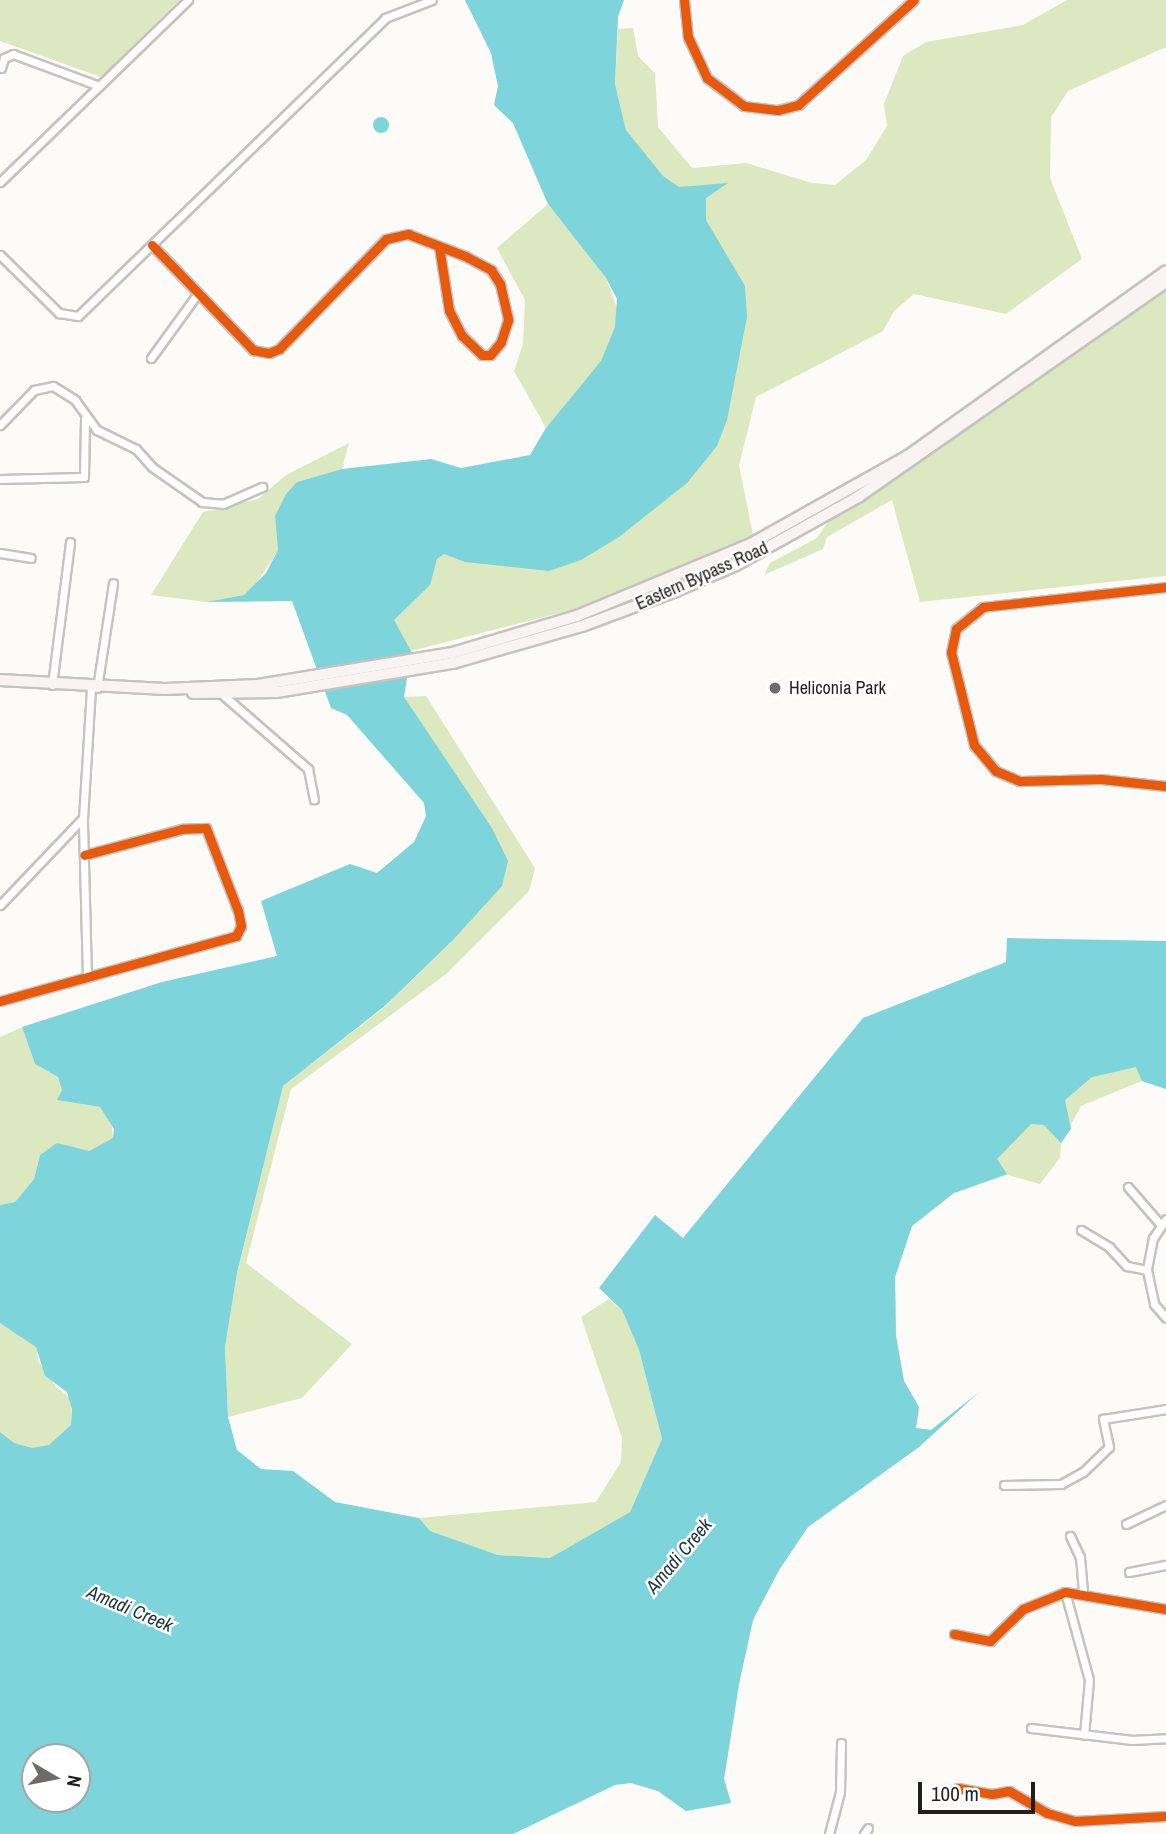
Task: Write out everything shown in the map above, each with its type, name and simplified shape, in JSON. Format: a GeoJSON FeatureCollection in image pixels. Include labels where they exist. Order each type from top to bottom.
{"type":"FeatureCollection","features":[{"type":"Feature","properties":{"kind":"main road","name":"Eastern Bypass Road"},"geometry":{"type":"LineString","coordinates":[[452,658],[577,616],[751,544],[908,456],[1166,271]]}},
{"type":"Feature","properties":{"kind":"main road","name":"Eastern Bypass Road"},"geometry":{"type":"LineString","coordinates":[[168,690],[223,695],[452,658],[582,626],[676,591],[807,527],[971,422],[1166,282]]}},
{"type":"Feature","properties":{"kind":"main road","name":"Eastern Bypass Road"},"geometry":{"type":"LineString","coordinates":[[0,680],[94,688],[276,688]]}},
{"type":"Feature","properties":{"kind":"street"},"geometry":{"type":"LineString","coordinates":[[0,182],[188,0]]}},
{"type":"Feature","properties":{"kind":"street"},"geometry":{"type":"LineString","coordinates":[[0,255],[59,313],[71,318],[152,245],[385,18],[432,0]]}},
{"type":"Feature","properties":{"kind":"street"},"geometry":{"type":"LineString","coordinates":[[684,0],[688,37],[707,78],[744,106],[778,110],[798,105],[914,0]]}},
{"type":"Feature","properties":{"kind":"street"},"geometry":{"type":"LineString","coordinates":[[1,68],[4,58],[13,54],[99,86]]}},
{"type":"Feature","properties":{"kind":"street"},"geometry":{"type":"LineString","coordinates":[[152,245],[253,350],[269,353],[279,349],[386,239],[408,234],[480,263],[500,284],[508,320],[501,342],[489,355],[482,355],[462,336],[449,310],[439,247]]}},
{"type":"Feature","properties":{"kind":"street"},"geometry":{"type":"LineString","coordinates":[[151,358],[198,293]]}},
{"type":"Feature","properties":{"kind":"street"},"geometry":{"type":"LineString","coordinates":[[0,425],[44,386],[66,392],[97,430],[136,449],[152,467],[202,502],[223,504],[262,486]]}},
{"type":"Feature","properties":{"kind":"street"},"geometry":{"type":"LineString","coordinates":[[0,479],[84,477],[85,418]]}},
{"type":"Feature","properties":{"kind":"street"},"geometry":{"type":"LineString","coordinates":[[52,685],[70,542]]}},
{"type":"Feature","properties":{"kind":"street"},"geometry":{"type":"LineString","coordinates":[[0,553],[31,558]]}},
{"type":"Feature","properties":{"kind":"street"},"geometry":{"type":"LineString","coordinates":[[87,977],[83,819],[94,688],[113,583]]}},
{"type":"Feature","properties":{"kind":"street"},"geometry":{"type":"LineString","coordinates":[[1166,587],[983,607],[957,629],[951,652],[974,745],[996,771],[1020,781],[1101,779],[1166,786]]}},
{"type":"Feature","properties":{"kind":"street"},"geometry":{"type":"LineString","coordinates":[[223,695],[308,769],[314,799]]}},
{"type":"Feature","properties":{"kind":"street"},"geometry":{"type":"LineString","coordinates":[[0,905],[83,819]]}},
{"type":"Feature","properties":{"kind":"street"},"geometry":{"type":"LineString","coordinates":[[0,1001],[236,936],[241,926],[205,828],[182,829],[84,855]]}},
{"type":"Feature","properties":{"kind":"street"},"geometry":{"type":"LineString","coordinates":[[1128,1187],[1163,1222],[1150,1248],[1147,1270],[1150,1293],[1166,1318]]}},
{"type":"Feature","properties":{"kind":"street"},"geometry":{"type":"LineString","coordinates":[[1081,1230],[1109,1247],[1127,1266],[1147,1270]]}},
{"type":"Feature","properties":{"kind":"street"},"geometry":{"type":"LineString","coordinates":[[1004,1485],[1061,1484],[1083,1472],[1109,1447],[1104,1419],[1166,1409]]}},
{"type":"Feature","properties":{"kind":"street"},"geometry":{"type":"LineString","coordinates":[[1126,1524],[1166,1505]]}},
{"type":"Feature","properties":{"kind":"street"},"geometry":{"type":"LineString","coordinates":[[1070,1536],[1080,1557],[1083,1593]]}},
{"type":"Feature","properties":{"kind":"street"},"geometry":{"type":"LineString","coordinates":[[1129,1572],[1166,1565]]}},
{"type":"Feature","properties":{"kind":"street"},"geometry":{"type":"LineString","coordinates":[[1065,1592],[1089,1680],[1084,1735]]}},
{"type":"Feature","properties":{"kind":"street"},"geometry":{"type":"LineString","coordinates":[[954,1634],[990,1641],[1023,1609],[1065,1592],[1166,1609]]}},
{"type":"Feature","properties":{"kind":"street"},"geometry":{"type":"LineString","coordinates":[[1031,1728],[1084,1735],[1166,1738]]}},
{"type":"Feature","properties":{"kind":"street"},"geometry":{"type":"LineString","coordinates":[[829,1834],[840,1792],[841,1743]]}},
{"type":"Feature","properties":{"kind":"street"},"geometry":{"type":"LineString","coordinates":[[958,1788],[992,1794],[1009,1791],[1047,1812],[1075,1821],[1166,1816]]}},
{"type":"Feature","properties":{"kind":"green space"},"geometry":{"type":"Polygon","coordinates":[[[0,0],[179,0],[101,77],[0,41],[0,0]]]}},
{"type":"Feature","properties":{"kind":"green space"},"geometry":{"type":"Polygon","coordinates":[[[465,0],[514,0],[548,204],[513,123],[494,105],[498,86],[491,53],[465,0]]]}},
{"type":"Feature","properties":{"kind":"green space"},"geometry":{"type":"Polygon","coordinates":[[[1067,0],[1166,0],[1166,47],[1068,91],[1051,117],[1050,178],[1082,259],[1006,314],[914,294],[894,311],[883,331],[756,397],[739,465],[753,535],[579,608],[411,651],[404,697],[381,648],[376,624],[446,549],[543,549],[669,190],[626,130],[615,84],[618,29],[633,28],[638,56],[655,73],[658,127],[692,168],[746,163],[812,183],[835,185],[866,160],[887,126],[884,104],[903,56],[926,42],[1023,25],[1067,0]]]}},
{"type":"Feature","properties":{"kind":"green space"},"geometry":{"type":"Polygon","coordinates":[[[548,204],[606,278],[631,347],[530,455],[546,428],[514,371],[523,344],[525,300],[497,248],[548,204]]]}},
{"type":"Feature","properties":{"kind":"green space"},"geometry":{"type":"Polygon","coordinates":[[[1166,282],[1166,576],[920,602],[892,500],[827,537],[823,549],[764,575],[770,563],[817,538],[827,523],[1166,282]]]}},
{"type":"Feature","properties":{"kind":"green space"},"geometry":{"type":"Polygon","coordinates":[[[349,443],[342,469],[297,482],[275,516],[278,550],[254,587],[244,595],[206,602],[151,595],[203,512],[258,499],[286,475],[349,443]]]}},
{"type":"Feature","properties":{"kind":"green space"},"geometry":{"type":"Polygon","coordinates":[[[426,696],[535,868],[529,891],[445,975],[291,1089],[246,1263],[352,1344],[302,1398],[228,1417],[225,1347],[237,1273],[283,1086],[386,1006],[453,940],[492,828],[404,697],[426,696]]]}},
{"type":"Feature","properties":{"kind":"green space"},"geometry":{"type":"Polygon","coordinates":[[[22,1027],[35,1064],[58,1077],[62,1090],[58,1100],[100,1107],[111,1119],[113,1138],[89,1151],[40,1155],[34,1179],[15,1202],[0,1205],[0,1037],[22,1027]]]}},
{"type":"Feature","properties":{"kind":"green space"},"geometry":{"type":"Polygon","coordinates":[[[1134,1052],[1166,1089],[1142,1081],[1081,1106],[1061,1143],[1060,1158],[1040,1184],[1007,1175],[954,1193],[912,1226],[895,1277],[896,1336],[904,1381],[919,1407],[916,1428],[931,1430],[978,1393],[919,1447],[808,1527],[779,1570],[753,1620],[739,1684],[724,1779],[731,1803],[686,1811],[658,1791],[631,1783],[731,1672],[893,1243],[1011,1122],[1134,1052]]]}},
{"type":"Feature","properties":{"kind":"green space"},"geometry":{"type":"Polygon","coordinates":[[[609,1299],[622,1310],[639,1350],[662,1439],[630,1512],[550,1558],[498,1555],[430,1531],[419,1518],[596,1502],[621,1462],[622,1438],[581,1317],[609,1299]]]}},
{"type":"Feature","properties":{"kind":"green space"},"geometry":{"type":"Polygon","coordinates":[[[0,1323],[37,1347],[38,1361],[56,1387],[72,1399],[71,1425],[52,1451],[0,1450],[0,1323]]]}},
{"type":"Feature","properties":{"kind":"water","name":"Amadi Creek"},"geometry":{"type":"Polygon","coordinates":[[[465,0],[624,0],[618,17],[615,84],[626,130],[663,176],[679,187],[728,183],[706,198],[706,220],[745,286],[747,317],[727,420],[717,446],[687,483],[619,537],[581,560],[549,571],[465,562],[444,554],[437,559],[430,585],[394,620],[411,651],[404,697],[492,828],[508,861],[502,886],[453,940],[386,1005],[283,1086],[237,1273],[225,1347],[228,1417],[237,1450],[261,1469],[293,1471],[335,1502],[419,1518],[430,1531],[498,1555],[550,1558],[630,1512],[662,1439],[639,1350],[622,1310],[599,1288],[655,1215],[683,1238],[863,1018],[1006,962],[1007,938],[1166,941],[1166,1089],[1142,1081],[1136,1067],[1092,1077],[1065,1100],[1071,1129],[1061,1143],[1044,1125],[1031,1124],[997,1159],[1007,1174],[954,1193],[912,1226],[895,1277],[896,1336],[904,1381],[919,1407],[916,1428],[931,1430],[978,1393],[919,1447],[808,1527],[779,1570],[753,1620],[739,1684],[724,1779],[731,1803],[686,1811],[658,1791],[631,1783],[615,1785],[513,1834],[0,1834],[0,1432],[14,1443],[32,1448],[49,1445],[71,1425],[72,1409],[67,1392],[45,1376],[36,1347],[0,1323],[0,1205],[15,1202],[34,1179],[40,1155],[57,1143],[89,1151],[113,1138],[114,1129],[100,1107],[57,1100],[62,1090],[58,1077],[35,1064],[22,1027],[162,982],[277,956],[261,901],[350,864],[377,873],[414,842],[426,816],[424,803],[347,715],[331,708],[292,601],[206,602],[244,595],[266,573],[278,550],[275,516],[286,494],[297,482],[342,469],[431,459],[461,468],[530,455],[546,428],[601,361],[615,327],[617,299],[606,278],[548,204],[513,123],[494,105],[498,86],[491,53],[465,0]]]}},
{"type":"Feature","properties":{"kind":"water"},"geometry":{"type":"Polygon","coordinates":[[[381,117],[387,119],[387,131],[381,133],[375,131],[373,125],[375,119],[381,117]]]}},
{"type":"Feature","properties":{"kind":"cycle path"},"geometry":{"type":"LineString","coordinates":[[684,0],[688,37],[707,78],[744,106],[778,110],[798,105],[914,0]]}},
{"type":"Feature","properties":{"kind":"cycle path"},"geometry":{"type":"LineString","coordinates":[[152,245],[253,350],[269,353],[279,349],[386,239],[408,234],[465,256],[491,270],[500,284],[508,320],[501,342],[490,355],[482,355],[462,336],[449,310],[439,247]]}},
{"type":"Feature","properties":{"kind":"cycle path"},"geometry":{"type":"LineString","coordinates":[[1166,587],[983,607],[956,629],[951,652],[974,745],[996,771],[1020,781],[1101,779],[1166,786]]}},
{"type":"Feature","properties":{"kind":"cycle path"},"geometry":{"type":"LineString","coordinates":[[0,1001],[236,936],[241,926],[238,911],[206,828],[182,829],[84,855]]}},
{"type":"Feature","properties":{"kind":"cycle path"},"geometry":{"type":"LineString","coordinates":[[954,1634],[990,1641],[1023,1609],[1065,1592],[1166,1609]]}},
{"type":"Feature","properties":{"kind":"cycle path"},"geometry":{"type":"LineString","coordinates":[[958,1788],[992,1794],[1009,1791],[1047,1813],[1075,1821],[1166,1816]]}},
{"type":"Feature","properties":{"kind":"place","name":"Heliconia Park"},"geometry":{"type":"Point","coordinates":[775,688]}}]}
